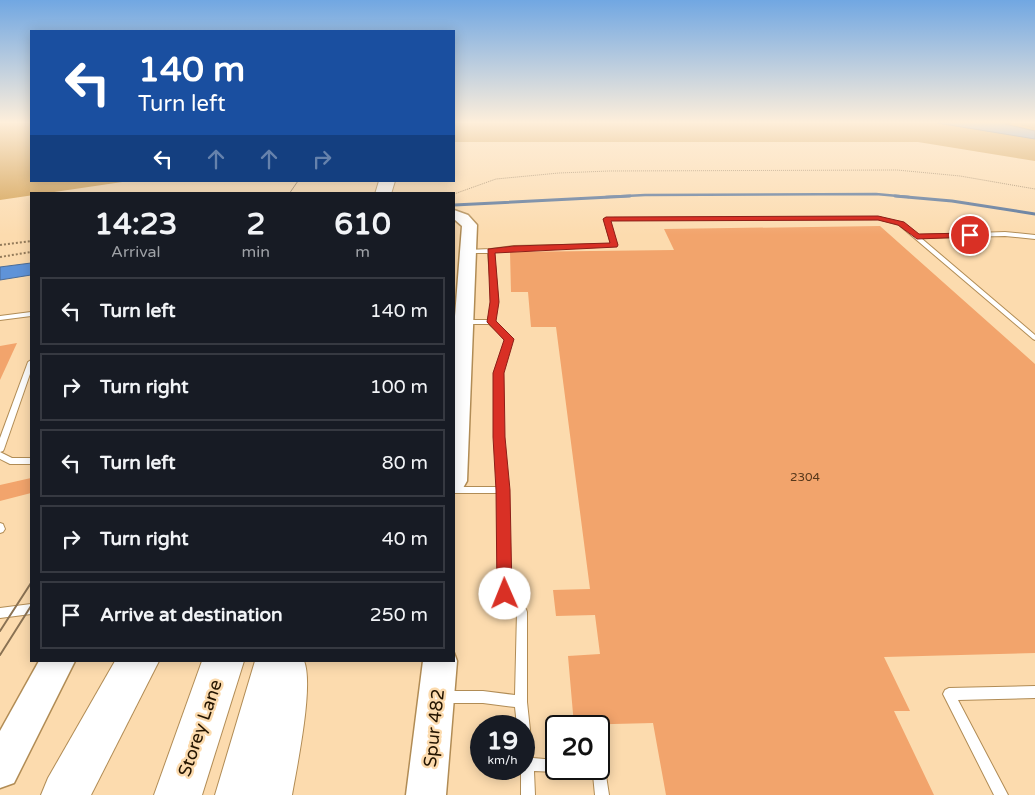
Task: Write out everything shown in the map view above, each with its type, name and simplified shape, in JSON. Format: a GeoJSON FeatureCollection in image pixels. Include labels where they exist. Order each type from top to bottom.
{"type":"FeatureCollection","features":[{"type":"Feature","properties":{"kind":"highway"},"geometry":{"type":"LineString","coordinates":[[65,795],[137,662]]}},
{"type":"Feature","properties":{"kind":"highway","name":"Storey Lane"},"geometry":{"type":"LineString","coordinates":[[178,795],[223,662]]}},
{"type":"Feature","properties":{"kind":"highway"},"geometry":{"type":"LineString","coordinates":[[239,795],[276,662]]}},
{"type":"Feature","properties":{"kind":"highway"},"geometry":{"type":"LineString","coordinates":[[268,795],[283,712],[288,662]]}},
{"type":"Feature","properties":{"kind":"main road"},"geometry":{"type":"LineString","coordinates":[[455,463],[470,225],[457,215]]}},
{"type":"Feature","properties":{"kind":"main road"},"geometry":{"type":"LineString","coordinates":[[0,769],[57,662]]}},
{"type":"Feature","properties":{"kind":"main road","name":"Spur 482"},"geometry":{"type":"LineString","coordinates":[[426,795],[438,698],[440,662]]}},
{"type":"Feature","properties":{"kind":"lane"},"geometry":{"type":"LineString","coordinates":[[467,251],[614,245],[606,219],[878,218],[901,224],[1035,338]]}},
{"type":"Feature","properties":{"kind":"lane"},"geometry":{"type":"LineString","coordinates":[[917,237],[1005,234],[1035,237]]}},
{"type":"Feature","properties":{"kind":"lane"},"geometry":{"type":"LineString","coordinates":[[491,251],[495,302],[491,322]]}},
{"type":"Feature","properties":{"kind":"lane"},"geometry":{"type":"LineString","coordinates":[[0,318],[30,314]]}},
{"type":"Feature","properties":{"kind":"lane"},"geometry":{"type":"LineString","coordinates":[[463,322],[491,322],[509,339],[498,373],[505,594]]}},
{"type":"Feature","properties":{"kind":"lane"},"geometry":{"type":"LineString","coordinates":[[0,449],[30,365]]}},
{"type":"Feature","properties":{"kind":"lane"},"geometry":{"type":"LineString","coordinates":[[0,455],[10,462],[30,461]]}},
{"type":"Feature","properties":{"kind":"lane"},"geometry":{"type":"LineString","coordinates":[[455,490],[503,490]]}},
{"type":"Feature","properties":{"kind":"lane"},"geometry":{"type":"LineString","coordinates":[[0,613],[30,609]]}},
{"type":"Feature","properties":{"kind":"lane"},"geometry":{"type":"LineString","coordinates":[[522,612],[522,715]]}},
{"type":"Feature","properties":{"kind":"lane"},"geometry":{"type":"LineString","coordinates":[[1001,795],[948,694],[1035,692]]}},
{"type":"Feature","properties":{"kind":"lane"},"geometry":{"type":"LineString","coordinates":[[438,698],[483,697],[521,702]]}},
{"type":"Feature","properties":{"kind":"lane"},"geometry":{"type":"LineString","coordinates":[[528,780],[528,795]]}},
{"type":"Feature","properties":{"kind":"lane"},"geometry":{"type":"LineString","coordinates":[[600,780],[602,795]]}},
{"type":"Feature","properties":{"kind":"path"},"geometry":{"type":"LineString","coordinates":[[455,194],[496,179],[559,173],[857,169],[938,173],[1035,189]]}},
{"type":"Feature","properties":{"kind":"path"},"geometry":{"type":"LineString","coordinates":[[0,245],[30,241]]}},
{"type":"Feature","properties":{"kind":"path"},"geometry":{"type":"LineString","coordinates":[[0,257],[30,252]]}},
{"type":"Feature","properties":{"kind":"shaded area"},"geometry":{"type":"Polygon","coordinates":[[[0,160],[30,160],[30,182],[122,182],[54,192],[30,192],[30,196],[0,200],[0,160]]]}},
{"type":"Feature","properties":{"kind":"water"},"geometry":{"type":"Polygon","coordinates":[[[30,263],[30,275],[0,280],[0,267],[30,263]]]}},
{"type":"Feature","properties":{"kind":"building"},"geometry":{"type":"Polygon","coordinates":[[[880,226],[1035,364],[1035,653],[884,657],[910,711],[894,711],[934,795],[666,795],[653,723],[610,724],[610,715],[573,715],[568,656],[600,654],[595,615],[556,616],[553,590],[590,589],[556,327],[531,327],[528,292],[511,292],[510,252],[674,250],[664,229],[880,226]]]}},
{"type":"Feature","properties":{"kind":"building"},"geometry":{"type":"Polygon","coordinates":[[[17,343],[0,380],[0,346],[17,343]]]}},
{"type":"Feature","properties":{"kind":"building"},"geometry":{"type":"Polygon","coordinates":[[[30,478],[30,493],[0,501],[0,485],[30,478]]]}},
{"type":"Feature","properties":{"kind":"waterway"},"geometry":{"type":"LineString","coordinates":[[606,197],[645,195],[876,194],[909,197]]}},
{"type":"Feature","properties":{"kind":"waterway"},"geometry":{"type":"LineString","coordinates":[[455,205],[630,196]]}},
{"type":"Feature","properties":{"kind":"waterway"},"geometry":{"type":"LineString","coordinates":[[895,196],[952,201],[1035,214]]}},
{"type":"Feature","properties":{"kind":"tram line"},"geometry":{"type":"LineString","coordinates":[[290,192],[297,182]]}},
{"type":"Feature","properties":{"kind":"tram line"},"geometry":{"type":"LineString","coordinates":[[0,631],[30,585]]}},
{"type":"Feature","properties":{"kind":"tram line"},"geometry":{"type":"LineString","coordinates":[[0,655],[30,608]]}},
{"type":"Feature","properties":{"kind":"route"},"geometry":{"type":"LineString","coordinates":[[505,594],[498,373],[509,339],[491,322],[495,302],[491,251],[514,248],[614,245],[606,219],[878,218],[901,224],[917,237],[970,235]]}}]}
